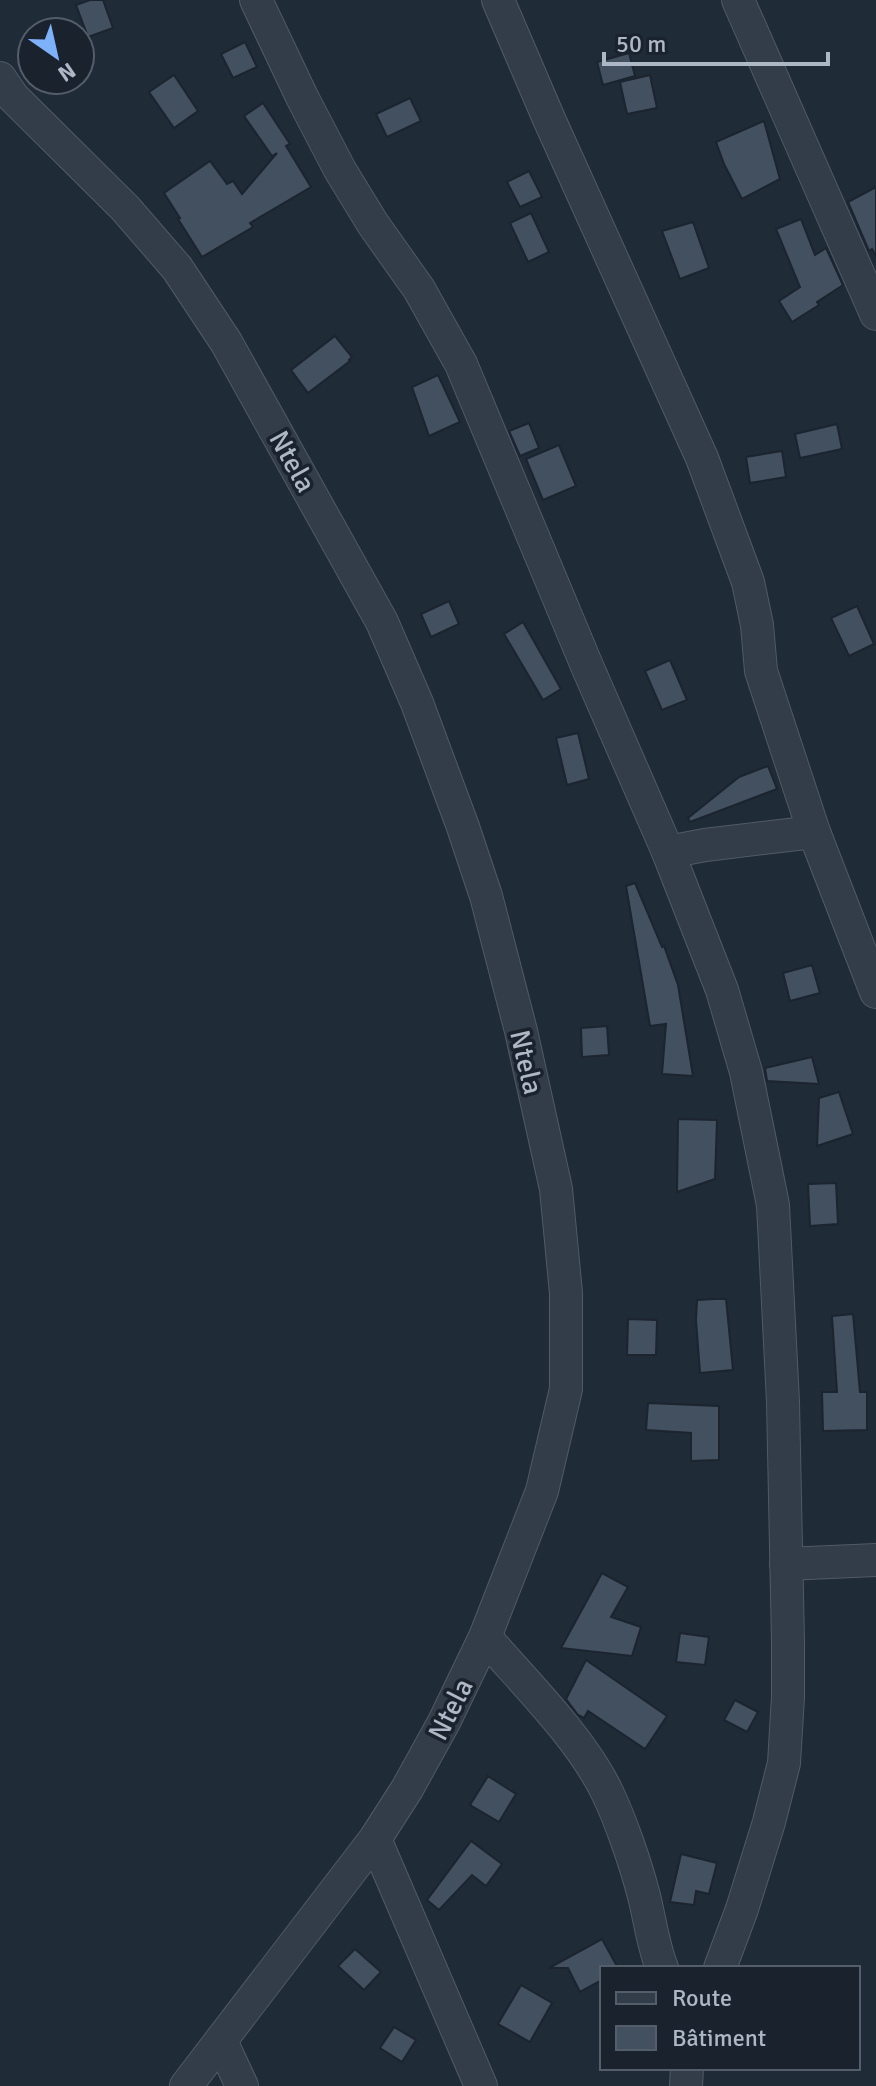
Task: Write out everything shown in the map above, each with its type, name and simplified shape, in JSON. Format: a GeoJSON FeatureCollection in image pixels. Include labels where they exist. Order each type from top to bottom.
{"type":"FeatureCollection","features":[{"type":"Feature","properties":{"kind":"street"},"geometry":{"type":"LineString","coordinates":[[256,0],[340,170],[419,289],[461,364],[668,852],[722,990],[746,1072],[773,1205],[783,1402],[788,1697],[784,1763],[746,1894],[721,1966]]}},
{"type":"Feature","properties":{"kind":"street"},"geometry":{"type":"LineString","coordinates":[[498,0],[702,458],[748,582],[757,625],[761,671],[814,832],[876,992]]}},
{"type":"Feature","properties":{"kind":"street"},"geometry":{"type":"LineString","coordinates":[[738,0],[867,270],[876,314]]}},
{"type":"Feature","properties":{"kind":"street","name":"Ntela"},"geometry":{"type":"LineString","coordinates":[[0,78],[13,97],[125,208],[177,268],[226,342],[382,622],[417,703],[486,896],[521,1031],[556,1189],[566,1306],[566,1389],[542,1491],[485,1637],[429,1749],[375,1839],[186,2086]]}},
{"type":"Feature","properties":{"kind":"street"},"geometry":{"type":"LineString","coordinates":[[668,852],[814,832]]}},
{"type":"Feature","properties":{"kind":"street"},"geometry":{"type":"LineString","coordinates":[[786,1564],[876,1560]]}},
{"type":"Feature","properties":{"kind":"street"},"geometry":{"type":"LineString","coordinates":[[485,1637],[573,1739],[607,1791],[644,1895],[661,1966]]}},
{"type":"Feature","properties":{"kind":"street"},"geometry":{"type":"LineString","coordinates":[[375,1839],[481,2086]]}},
{"type":"Feature","properties":{"kind":"street"},"geometry":{"type":"LineString","coordinates":[[221,2041],[242,2086]]}},
{"type":"Feature","properties":{"kind":"building"},"geometry":{"type":"Polygon","coordinates":[[[103,0],[113,28],[96,34],[96,16],[80,16],[76,5],[103,0]]]}},
{"type":"Feature","properties":{"kind":"building"},"geometry":{"type":"Polygon","coordinates":[[[245,42],[257,67],[233,78],[221,54],[245,42]]]}},
{"type":"Feature","properties":{"kind":"building"},"geometry":{"type":"Polygon","coordinates":[[[629,53],[635,76],[603,85],[597,62],[629,53]]]}},
{"type":"Feature","properties":{"kind":"building"},"geometry":{"type":"Polygon","coordinates":[[[174,75],[198,111],[174,128],[149,92],[174,75]]]}},
{"type":"Feature","properties":{"kind":"building"},"geometry":{"type":"Polygon","coordinates":[[[650,75],[657,108],[627,114],[620,82],[650,75]]]}},
{"type":"Feature","properties":{"kind":"building"},"geometry":{"type":"Polygon","coordinates":[[[410,98],[421,121],[387,137],[376,114],[410,98]]]}},
{"type":"Feature","properties":{"kind":"building"},"geometry":{"type":"Polygon","coordinates":[[[263,103],[290,144],[286,146],[311,187],[250,223],[253,227],[202,257],[164,193],[210,161],[227,184],[233,181],[242,194],[277,153],[272,156],[244,116],[263,103]]]}},
{"type":"Feature","properties":{"kind":"building"},"geometry":{"type":"Polygon","coordinates":[[[764,121],[780,179],[742,199],[716,142],[764,121]]]}},
{"type":"Feature","properties":{"kind":"building"},"geometry":{"type":"Polygon","coordinates":[[[529,171],[542,197],[520,207],[507,182],[529,171]]]}},
{"type":"Feature","properties":{"kind":"building"},"geometry":{"type":"Polygon","coordinates":[[[876,187],[876,256],[872,249],[869,251],[848,202],[876,187]]]}},
{"type":"Feature","properties":{"kind":"building"},"geometry":{"type":"Polygon","coordinates":[[[531,213],[549,252],[528,262],[510,223],[531,213]]]}},
{"type":"Feature","properties":{"kind":"building"},"geometry":{"type":"Polygon","coordinates":[[[801,219],[815,255],[826,248],[843,285],[792,322],[779,301],[800,287],[776,229],[801,219]]]}},
{"type":"Feature","properties":{"kind":"building"},"geometry":{"type":"Polygon","coordinates":[[[693,222],[709,268],[680,279],[662,231],[693,222]]]}},
{"type":"Feature","properties":{"kind":"building"},"geometry":{"type":"Polygon","coordinates":[[[335,336],[352,357],[308,393],[291,370],[335,336]]]}},
{"type":"Feature","properties":{"kind":"building"},"geometry":{"type":"Polygon","coordinates":[[[438,375],[460,422],[429,436],[412,387],[438,375]]]}},
{"type":"Feature","properties":{"kind":"building"},"geometry":{"type":"Polygon","coordinates":[[[529,423],[539,448],[520,456],[509,431],[529,423]]]}},
{"type":"Feature","properties":{"kind":"building"},"geometry":{"type":"Polygon","coordinates":[[[837,424],[842,449],[800,458],[795,434],[837,424]]]}},
{"type":"Feature","properties":{"kind":"building"},"geometry":{"type":"Polygon","coordinates":[[[559,445],[576,486],[543,500],[526,459],[559,445]]]}},
{"type":"Feature","properties":{"kind":"building"},"geometry":{"type":"Polygon","coordinates":[[[782,451],[786,477],[750,483],[746,457],[782,451]]]}},
{"type":"Feature","properties":{"kind":"building"},"geometry":{"type":"Polygon","coordinates":[[[449,601],[459,624],[431,637],[421,614],[449,601]]]}},
{"type":"Feature","properties":{"kind":"building"},"geometry":{"type":"Polygon","coordinates":[[[857,606],[874,644],[849,656],[831,618],[857,606]]]}},
{"type":"Feature","properties":{"kind":"building"},"geometry":{"type":"Polygon","coordinates":[[[523,622],[561,689],[543,700],[504,634],[523,622]]]}},
{"type":"Feature","properties":{"kind":"building"},"geometry":{"type":"Polygon","coordinates":[[[670,660],[687,700],[662,710],[645,671],[670,660]]]}},
{"type":"Feature","properties":{"kind":"building"},"geometry":{"type":"Polygon","coordinates":[[[578,733],[589,779],[567,785],[556,738],[578,733]]]}},
{"type":"Feature","properties":{"kind":"building"},"geometry":{"type":"Polygon","coordinates":[[[768,766],[777,789],[690,822],[688,818],[739,777],[768,766]]]}},
{"type":"Feature","properties":{"kind":"building"},"geometry":{"type":"Polygon","coordinates":[[[635,883],[678,985],[693,1076],[662,1074],[666,1024],[650,1026],[626,886],[635,883]]]}},
{"type":"Feature","properties":{"kind":"building"},"geometry":{"type":"Polygon","coordinates":[[[812,965],[820,993],[790,1001],[783,973],[812,965]]]}},
{"type":"Feature","properties":{"kind":"building"},"geometry":{"type":"Polygon","coordinates":[[[607,1026],[609,1055],[582,1057],[581,1028],[607,1026]]]}},
{"type":"Feature","properties":{"kind":"building"},"geometry":{"type":"Polygon","coordinates":[[[812,1057],[819,1084],[767,1081],[765,1068],[812,1057]]]}},
{"type":"Feature","properties":{"kind":"building"},"geometry":{"type":"Polygon","coordinates":[[[839,1092],[853,1134],[817,1146],[819,1098],[839,1092]]]}},
{"type":"Feature","properties":{"kind":"building"},"geometry":{"type":"Polygon","coordinates":[[[678,1119],[717,1120],[715,1179],[677,1192],[678,1119]]]}},
{"type":"Feature","properties":{"kind":"building"},"geometry":{"type":"Polygon","coordinates":[[[836,1183],[838,1224],[810,1226],[808,1184],[836,1183]]]}},
{"type":"Feature","properties":{"kind":"building"},"geometry":{"type":"Polygon","coordinates":[[[726,1299],[733,1370],[700,1373],[697,1300],[726,1299]]]}},
{"type":"Feature","properties":{"kind":"building"},"geometry":{"type":"Polygon","coordinates":[[[853,1314],[860,1392],[867,1392],[867,1430],[823,1431],[822,1392],[837,1392],[832,1316],[853,1314]]]}},
{"type":"Feature","properties":{"kind":"building"},"geometry":{"type":"Polygon","coordinates":[[[628,1319],[657,1320],[656,1355],[627,1355],[628,1319]]]}},
{"type":"Feature","properties":{"kind":"building"},"geometry":{"type":"Polygon","coordinates":[[[648,1403],[719,1406],[719,1460],[691,1461],[691,1433],[646,1430],[648,1403]]]}},
{"type":"Feature","properties":{"kind":"building"},"geometry":{"type":"Polygon","coordinates":[[[602,1573],[628,1587],[611,1617],[641,1627],[632,1656],[561,1648],[602,1573]]]}},
{"type":"Feature","properties":{"kind":"building"},"geometry":{"type":"Polygon","coordinates":[[[680,1633],[709,1637],[705,1665],[676,1662],[680,1633]]]}},
{"type":"Feature","properties":{"kind":"building"},"geometry":{"type":"Polygon","coordinates":[[[586,1660],[667,1716],[645,1749],[588,1711],[584,1718],[578,1715],[566,1699],[586,1660]]]}},
{"type":"Feature","properties":{"kind":"building"},"geometry":{"type":"Polygon","coordinates":[[[735,1700],[758,1712],[747,1732],[724,1720],[735,1700]]]}},
{"type":"Feature","properties":{"kind":"building"},"geometry":{"type":"Polygon","coordinates":[[[488,1776],[516,1794],[499,1822],[470,1805],[488,1776]]]}},
{"type":"Feature","properties":{"kind":"building"},"geometry":{"type":"Polygon","coordinates":[[[471,1841],[502,1864],[486,1886],[472,1875],[439,1910],[427,1900],[471,1841]]]}},
{"type":"Feature","properties":{"kind":"building"},"geometry":{"type":"Polygon","coordinates":[[[681,1854],[717,1863],[709,1894],[696,1891],[694,1905],[670,1902],[681,1854]]]}},
{"type":"Feature","properties":{"kind":"building"},"geometry":{"type":"Polygon","coordinates":[[[602,1939],[617,1966],[600,1966],[600,1981],[580,1992],[568,1968],[549,1968],[602,1939]]]}},
{"type":"Feature","properties":{"kind":"building"},"geometry":{"type":"Polygon","coordinates":[[[355,1949],[381,1972],[364,1990],[338,1966],[355,1949]]]}},
{"type":"Feature","properties":{"kind":"building"},"geometry":{"type":"Polygon","coordinates":[[[521,1985],[552,2003],[530,2042],[498,2024],[521,1985]]]}},
{"type":"Feature","properties":{"kind":"building"},"geometry":{"type":"Polygon","coordinates":[[[394,2027],[416,2040],[402,2062],[380,2048],[394,2027]]]}}]}
